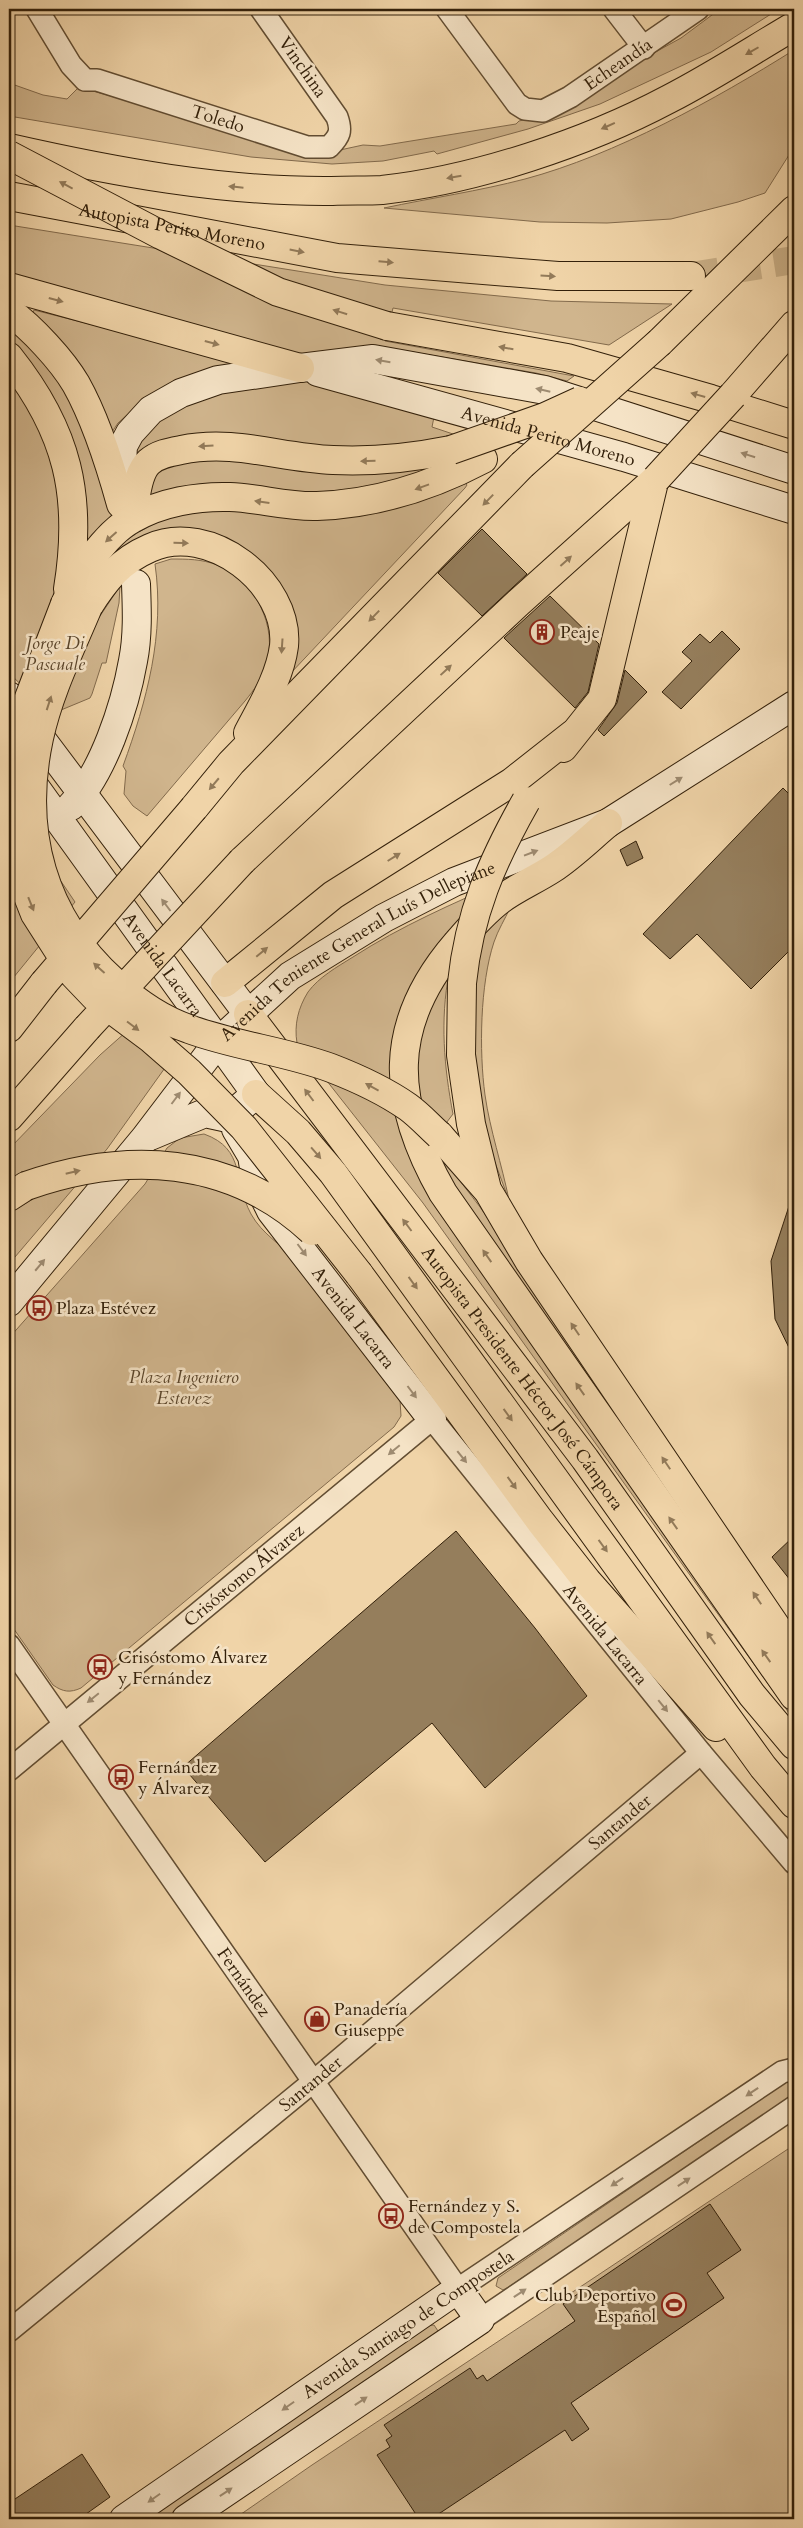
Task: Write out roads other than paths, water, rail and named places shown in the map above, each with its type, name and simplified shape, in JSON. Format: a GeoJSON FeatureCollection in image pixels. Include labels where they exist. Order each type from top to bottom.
{"type":"FeatureCollection","features":[{"type":"Feature","properties":{"kind":"highway"},"geometry":{"type":"LineString","coordinates":[[9,148],[118,172],[284,191],[382,190],[470,174],[573,142],[668,100],[794,26]]}},
{"type":"Feature","properties":{"kind":"highway"},"geometry":{"type":"LineString","coordinates":[[9,155],[161,235],[278,292],[387,326],[567,358],[703,396],[794,425]]}},
{"type":"Feature","properties":{"kind":"highway","name":"Autopista Perito Moreno"},"geometry":{"type":"LineString","coordinates":[[9,196],[337,258],[558,276],[691,276]]}},
{"type":"Feature","properties":{"kind":"highway"},"geometry":{"type":"LineString","coordinates":[[9,1028],[231,763],[522,465],[660,342],[794,210]]}},
{"type":"Feature","properties":{"kind":"highway"},"geometry":{"type":"LineString","coordinates":[[9,287],[300,368]]}},
{"type":"Feature","properties":{"kind":"highway"},"geometry":{"type":"LineString","coordinates":[[9,311],[32,328],[76,384],[126,502]]}},
{"type":"Feature","properties":{"kind":"highway"},"geometry":{"type":"LineString","coordinates":[[9,1117],[87,1028],[242,861],[518,603],[655,481],[794,324]]}},
{"type":"Feature","properties":{"kind":"highway"},"geometry":{"type":"LineString","coordinates":[[9,358],[24,376],[49,418],[64,457],[75,518],[73,604],[39,739],[32,796],[32,819],[43,874],[60,916],[72,937],[90,960],[152,1014],[188,1029],[330,1067],[359,1079],[408,1107],[440,1135],[481,1183],[529,1260],[794,1653]]}},
{"type":"Feature","properties":{"kind":"highway"},"geometry":{"type":"LineString","coordinates":[[126,502],[150,461],[162,454],[190,448],[244,446],[330,460],[367,462],[404,459],[451,450],[545,417],[604,390]]}},
{"type":"Feature","properties":{"kind":"highway"},"geometry":{"type":"LineString","coordinates":[[545,417],[483,460],[447,478],[403,493],[343,504],[294,506],[233,497],[208,496],[158,508],[131,519],[100,547],[17,729],[11,781],[12,824],[22,881],[35,914],[74,975],[95,996],[150,1038],[189,1072],[244,1128],[359,1274],[540,1521],[587,1581],[709,1722],[763,1767]]}},
{"type":"Feature","properties":{"kind":"highway"},"geometry":{"type":"LineString","coordinates":[[481,1183],[470,1124],[461,1055],[462,983],[465,949],[475,909],[499,849],[526,801],[573,734],[602,699],[655,481]]}},
{"type":"Feature","properties":{"kind":"highway"},"geometry":{"type":"LineString","coordinates":[[73,604],[106,579],[117,568],[151,547],[176,542],[196,544],[218,550],[246,565],[265,586],[279,611],[284,645],[277,674],[265,701],[231,763]]}},
{"type":"Feature","properties":{"kind":"highway"},"geometry":{"type":"LineString","coordinates":[[225,983],[333,895],[512,782],[573,734]]}},
{"type":"Feature","properties":{"kind":"highway"},"geometry":{"type":"LineString","coordinates":[[608,823],[554,868],[502,899],[483,914],[430,978],[418,1001],[406,1044],[403,1078],[408,1111],[426,1162],[443,1193],[794,1696]]}},
{"type":"Feature","properties":{"kind":"highway","name":"Autopista Presidente Héctor José Cámpora"},"geometry":{"type":"LineString","coordinates":[[248,1014],[585,1459],[752,1695],[794,1745]]}},
{"type":"Feature","properties":{"kind":"highway","name":"Autopista Presidente Héctor José Cámpora"},"geometry":{"type":"LineString","coordinates":[[256,1094],[298,1132],[333,1173],[763,1767],[794,1804]]}},
{"type":"Feature","properties":{"kind":"highway"},"geometry":{"type":"LineString","coordinates":[[18,1192],[59,1175],[113,1165],[176,1166],[221,1178],[270,1201],[303,1223],[359,1274]]}},
{"type":"Feature","properties":{"kind":"street","name":"Toledo"},"geometry":{"type":"LineString","coordinates":[[37,9],[71,65],[85,80],[97,80],[307,147],[329,146],[339,138],[341,128]]}},
{"type":"Feature","properties":{"kind":"street","name":"Vinchina"},"geometry":{"type":"LineString","coordinates":[[261,9],[337,116],[341,128]]}},
{"type":"Feature","properties":{"kind":"street","name":"Echeandía"},"geometry":{"type":"LineString","coordinates":[[447,9],[517,104],[533,112],[543,111],[570,96],[644,48],[698,9]]}},
{"type":"Feature","properties":{"kind":"street"},"geometry":{"type":"LineString","coordinates":[[614,9],[644,48]]}},
{"type":"Feature","properties":{"kind":"street"},"geometry":{"type":"LineString","coordinates":[[126,502],[123,446],[130,433],[151,410],[181,394],[218,380],[373,360],[545,390],[794,470]]}},
{"type":"Feature","properties":{"kind":"street","name":"Avenida Perito Moreno"},"geometry":{"type":"LineString","coordinates":[[300,368],[367,384],[624,457],[794,510]]}},
{"type":"Feature","properties":{"kind":"street"},"geometry":{"type":"LineString","coordinates":[[9,868],[82,795],[102,757],[119,713],[133,661],[138,615],[136,584]]}},
{"type":"Feature","properties":{"kind":"street","name":"Avenida Lacarra"},"geometry":{"type":"LineString","coordinates":[[9,696],[248,1014]]}},
{"type":"Feature","properties":{"kind":"street","name":"Avenida Teniente General Luís Dellepiane"},"geometry":{"type":"LineString","coordinates":[[9,1302],[145,1138],[218,1042],[290,976],[384,918],[454,882],[608,823],[772,721],[794,705]]}},
{"type":"Feature","properties":{"kind":"street","name":"Avenida Lacarra"},"geometry":{"type":"LineString","coordinates":[[9,749],[256,1094]]}},
{"type":"Feature","properties":{"kind":"street"},"geometry":{"type":"LineString","coordinates":[[145,1138],[194,1115],[205,1113],[228,1118],[256,1094]]}},
{"type":"Feature","properties":{"kind":"street","name":"Avenida Lacarra"},"geometry":{"type":"LineString","coordinates":[[228,1118],[252,1156],[256,1180],[271,1211],[432,1419],[701,1753],[794,1863]]}},
{"type":"Feature","properties":{"kind":"street","name":"Crisóstomo Álvarez"},"geometry":{"type":"LineString","coordinates":[[9,1770],[432,1419]]}},
{"type":"Feature","properties":{"kind":"street","name":"Fernández"},"geometry":{"type":"LineString","coordinates":[[9,1645],[480,2320]]}},
{"type":"Feature","properties":{"kind":"street","name":"Santander"},"geometry":{"type":"LineString","coordinates":[[9,2331],[314,2080],[701,1753]]}},
{"type":"Feature","properties":{"kind":"street","name":"Avenida Santiago de Compostela"},"geometry":{"type":"LineString","coordinates":[[124,2519],[458,2289],[782,2072],[794,2068]]}},
{"type":"Feature","properties":{"kind":"street","name":"Avenida Santiago de Compostela"},"geometry":{"type":"LineString","coordinates":[[186,2519],[794,2107]]}},
{"type":"Feature","properties":{"kind":"tunnel"},"geometry":{"type":"LineString","coordinates":[[691,276],[794,260]]}},
{"type":"Feature","properties":{"kind":"place","name":"Peaje"},"geometry":{"type":"Point","coordinates":[542,632]}},
{"type":"Feature","properties":{"kind":"place","name":"Plaza Estévez"},"geometry":{"type":"Point","coordinates":[39,1308]}},
{"type":"Feature","properties":{"kind":"place","name":"Crisóstomo Álvarez y Fernández"},"geometry":{"type":"Point","coordinates":[100,1667]}},
{"type":"Feature","properties":{"kind":"place","name":"Fernández y Álvarez"},"geometry":{"type":"Point","coordinates":[121,1777]}},
{"type":"Feature","properties":{"kind":"place","name":"Panadería Giuseppe"},"geometry":{"type":"Point","coordinates":[317,2019]}},
{"type":"Feature","properties":{"kind":"place","name":"Fernández y S. de Compostela"},"geometry":{"type":"Point","coordinates":[391,2216]}},
{"type":"Feature","properties":{"kind":"place","name":"Club Deportivo Español"},"geometry":{"type":"Point","coordinates":[674,2305]}},
{"type":"Feature","properties":{"kind":"park label","name":"Jorge Di Pascuale"},"geometry":{"type":"Point","coordinates":[55,653]}},
{"type":"Feature","properties":{"kind":"park label","name":"Plaza Ingeniero Estevez"},"geometry":{"type":"Point","coordinates":[184,1387]}}]}
